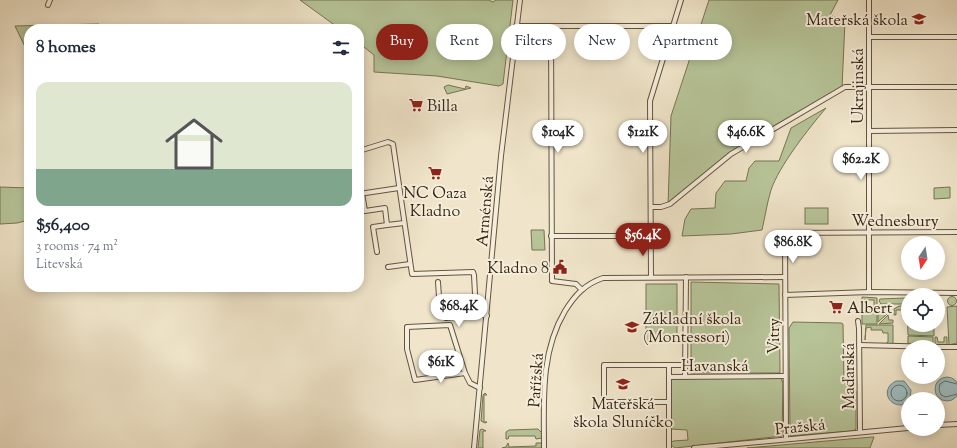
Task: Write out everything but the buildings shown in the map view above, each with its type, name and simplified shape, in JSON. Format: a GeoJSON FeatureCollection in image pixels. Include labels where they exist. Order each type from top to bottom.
{"type":"FeatureCollection","features":[{"type":"Feature","properties":{"kind":"street"},"geometry":{"type":"LineString","coordinates":[[48,4],[50,0]]}},
{"type":"Feature","properties":{"kind":"street","name":"Arménská"},"geometry":{"type":"LineString","coordinates":[[516,24],[520,0]]}},
{"type":"Feature","properties":{"kind":"street"},"geometry":{"type":"LineString","coordinates":[[674,24],[681,0]]}},
{"type":"Feature","properties":{"kind":"street","name":"Ukrajinská"},"geometry":{"type":"LineString","coordinates":[[868,292],[869,0]]}},
{"type":"Feature","properties":{"kind":"street"},"geometry":{"type":"LineString","coordinates":[[566,26],[638,26]]}},
{"type":"Feature","properties":{"kind":"street"},"geometry":{"type":"LineString","coordinates":[[869,38],[957,37]]}},
{"type":"Feature","properties":{"kind":"street","name":"Arménská"},"geometry":{"type":"LineString","coordinates":[[474,448],[512,60]]}},
{"type":"Feature","properties":{"kind":"street"},"geometry":{"type":"LineString","coordinates":[[551,60],[552,282],[576,284],[581,290]]}},
{"type":"Feature","properties":{"kind":"street"},"geometry":{"type":"LineString","coordinates":[[651,277],[650,101],[663,60]]}},
{"type":"Feature","properties":{"kind":"street"},"geometry":{"type":"LineString","coordinates":[[651,207],[661,207],[670,204],[731,154],[845,87],[957,87]]}},
{"type":"Feature","properties":{"kind":"street"},"geometry":{"type":"LineString","coordinates":[[869,131],[957,130]]}},
{"type":"Feature","properties":{"kind":"street"},"geometry":{"type":"LineString","coordinates":[[364,149],[388,142],[393,144],[412,274],[472,272],[474,275],[477,314]]}},
{"type":"Feature","properties":{"kind":"street"},"geometry":{"type":"LineString","coordinates":[[364,193],[399,188]]}},
{"type":"Feature","properties":{"kind":"street"},"geometry":{"type":"LineString","coordinates":[[364,208],[365,211],[385,208],[387,225]]}},
{"type":"Feature","properties":{"kind":"street"},"geometry":{"type":"LineString","coordinates":[[377,252],[373,227],[404,223]]}},
{"type":"Feature","properties":{"kind":"street","name":"Wednesbury"},"geometry":{"type":"LineString","coordinates":[[784,233],[957,232]]}},
{"type":"Feature","properties":{"kind":"street","name":"Vitry"},"geometry":{"type":"LineString","coordinates":[[784,233],[786,440]]}},
{"type":"Feature","properties":{"kind":"street"},"geometry":{"type":"LineString","coordinates":[[551,236],[651,236]]}},
{"type":"Feature","properties":{"kind":"street"},"geometry":{"type":"LineString","coordinates":[[388,267],[410,264]]}},
{"type":"Feature","properties":{"kind":"street","name":"Pařížská"},"geometry":{"type":"LineString","coordinates":[[544,448],[544,382],[550,346],[558,323],[581,290],[593,281],[603,278],[785,276]]}},
{"type":"Feature","properties":{"kind":"street"},"geometry":{"type":"LineString","coordinates":[[685,376],[686,277]]}},
{"type":"Feature","properties":{"kind":"street"},"geometry":{"type":"LineString","coordinates":[[438,282],[440,312],[442,316],[446,318],[477,314],[487,316]]}},
{"type":"Feature","properties":{"kind":"street"},"geometry":{"type":"LineString","coordinates":[[785,295],[868,292],[957,293]]}},
{"type":"Feature","properties":{"kind":"street","name":"Maďarská"},"geometry":{"type":"LineString","coordinates":[[858,321],[860,432]]}},
{"type":"Feature","properties":{"kind":"street"},"geometry":{"type":"LineString","coordinates":[[465,373],[415,380],[407,349],[407,327],[450,326],[470,384],[480,388]]}},
{"type":"Feature","properties":{"kind":"street"},"geometry":{"type":"LineString","coordinates":[[859,345],[901,346]]}},
{"type":"Feature","properties":{"kind":"street"},"geometry":{"type":"LineString","coordinates":[[945,347],[957,347]]}},
{"type":"Feature","properties":{"kind":"street"},"geometry":{"type":"LineString","coordinates":[[669,402],[604,402],[604,365],[686,365]]}},
{"type":"Feature","properties":{"kind":"street"},"geometry":{"type":"LineString","coordinates":[[669,365],[669,448]]}},
{"type":"Feature","properties":{"kind":"street","name":"Havanská"},"geometry":{"type":"LineString","coordinates":[[669,377],[785,376]]}},
{"type":"Feature","properties":{"kind":"street"},"geometry":{"type":"LineString","coordinates":[[945,425],[957,424]]}},
{"type":"Feature","properties":{"kind":"street","name":"Pražská"},"geometry":{"type":"LineString","coordinates":[[694,448],[901,429]]}},
{"type":"Feature","properties":{"kind":"green space"},"geometry":{"type":"Polygon","coordinates":[[[300,0],[489,0],[493,2],[496,0],[513,0],[510,24],[501,24],[501,60],[506,60],[503,84],[499,86],[437,76],[374,72],[374,55],[364,47],[364,24],[333,24],[300,0]]]}},
{"type":"Feature","properties":{"kind":"green space"},"geometry":{"type":"Polygon","coordinates":[[[709,0],[838,0],[830,15],[845,21],[842,88],[731,152],[668,205],[671,116],[689,60],[732,60],[732,24],[701,24],[709,0]]]}},
{"type":"Feature","properties":{"kind":"green space"},"geometry":{"type":"Polygon","coordinates":[[[15,26],[24,26],[24,45],[15,26]]]}},
{"type":"Feature","properties":{"kind":"green space"},"geometry":{"type":"Polygon","coordinates":[[[448,85],[465,89],[466,86],[471,88],[447,94],[444,87],[448,85]]]}},
{"type":"Feature","properties":{"kind":"green space"},"geometry":{"type":"Polygon","coordinates":[[[826,108],[795,148],[775,180],[771,190],[762,230],[731,234],[682,236],[685,219],[691,209],[715,208],[716,193],[725,181],[746,181],[749,168],[755,161],[779,161],[791,128],[826,108]]]}},
{"type":"Feature","properties":{"kind":"green space"},"geometry":{"type":"Polygon","coordinates":[[[0,187],[24,188],[24,221],[0,224],[0,187]]]}},
{"type":"Feature","properties":{"kind":"green space"},"geometry":{"type":"Polygon","coordinates":[[[950,187],[950,198],[934,199],[934,188],[950,187]]]}},
{"type":"Feature","properties":{"kind":"green space"},"geometry":{"type":"Polygon","coordinates":[[[805,208],[828,208],[828,224],[805,224],[805,208]]]}},
{"type":"Feature","properties":{"kind":"green space"},"geometry":{"type":"Polygon","coordinates":[[[531,230],[544,230],[545,250],[532,250],[531,230]]]}},
{"type":"Feature","properties":{"kind":"green space"},"geometry":{"type":"Polygon","coordinates":[[[691,282],[779,284],[780,373],[691,373],[691,282]]]}},
{"type":"Feature","properties":{"kind":"green space"},"geometry":{"type":"Polygon","coordinates":[[[646,284],[677,284],[677,341],[646,341],[646,284]]]}},
{"type":"Feature","properties":{"kind":"green space"},"geometry":{"type":"Polygon","coordinates":[[[862,297],[877,298],[877,306],[874,306],[874,300],[864,300],[864,313],[874,313],[874,308],[877,308],[877,324],[862,324],[862,297]]]}},
{"type":"Feature","properties":{"kind":"green space"},"geometry":{"type":"Polygon","coordinates":[[[950,297],[954,297],[956,301],[954,305],[950,305],[948,303],[948,299],[950,297]]]}},
{"type":"Feature","properties":{"kind":"green space"},"geometry":{"type":"Polygon","coordinates":[[[901,298],[901,304],[881,304],[879,301],[880,299],[901,298]]]}},
{"type":"Feature","properties":{"kind":"green space"},"geometry":{"type":"Polygon","coordinates":[[[880,305],[881,309],[884,309],[887,314],[878,322],[878,306],[880,305]]]}},
{"type":"Feature","properties":{"kind":"green space"},"geometry":{"type":"Polygon","coordinates":[[[901,306],[901,310],[896,310],[896,315],[894,315],[894,309],[901,306]]]}},
{"type":"Feature","properties":{"kind":"green space"},"geometry":{"type":"Polygon","coordinates":[[[957,306],[957,343],[949,345],[947,307],[957,306]]]}},
{"type":"Feature","properties":{"kind":"green space"},"geometry":{"type":"Polygon","coordinates":[[[888,315],[889,320],[893,320],[893,323],[879,324],[888,315]]]}},
{"type":"Feature","properties":{"kind":"green space"},"geometry":{"type":"Polygon","coordinates":[[[793,322],[843,324],[844,383],[850,384],[850,390],[856,391],[856,429],[853,431],[790,436],[789,328],[793,322]]]}},
{"type":"Feature","properties":{"kind":"green space"},"geometry":{"type":"Polygon","coordinates":[[[866,325],[893,325],[893,344],[885,344],[888,342],[888,333],[883,333],[882,330],[871,330],[871,327],[866,328],[865,340],[866,325]]]}},
{"type":"Feature","properties":{"kind":"green space"},"geometry":{"type":"Polygon","coordinates":[[[908,332],[934,332],[934,336],[908,335],[908,332]]]}},
{"type":"Feature","properties":{"kind":"green space"},"geometry":{"type":"Polygon","coordinates":[[[908,336],[933,337],[933,340],[908,340],[908,336]]]}},
{"type":"Feature","properties":{"kind":"green space"},"geometry":{"type":"Polygon","coordinates":[[[944,337],[947,337],[947,345],[945,345],[944,337]]]}},
{"type":"Feature","properties":{"kind":"green space"},"geometry":{"type":"Polygon","coordinates":[[[781,378],[783,383],[782,436],[675,448],[670,444],[673,441],[688,440],[687,430],[671,429],[670,381],[672,379],[781,378]]]}},
{"type":"Feature","properties":{"kind":"green space"},"geometry":{"type":"Polygon","coordinates":[[[485,393],[487,395],[484,395],[484,422],[487,422],[485,423],[481,421],[483,395],[485,393]]]}},
{"type":"Feature","properties":{"kind":"green space"},"geometry":{"type":"Polygon","coordinates":[[[482,429],[486,431],[483,431],[483,448],[478,448],[480,430],[482,429]]]}},
{"type":"Feature","properties":{"kind":"green space"},"geometry":{"type":"Polygon","coordinates":[[[538,429],[542,433],[542,438],[536,439],[535,436],[509,436],[508,439],[506,439],[506,432],[509,430],[538,429]]]}},
{"type":"Feature","properties":{"kind":"green space"},"geometry":{"type":"Polygon","coordinates":[[[874,437],[870,448],[747,448],[874,437]]]}},
{"type":"Feature","properties":{"kind":"green space"},"geometry":{"type":"Polygon","coordinates":[[[508,443],[509,447],[536,446],[536,443],[542,443],[542,448],[502,448],[506,447],[508,443]]]}},
{"type":"Feature","properties":{"kind":"water"},"geometry":{"type":"Polygon","coordinates":[[[945,377],[952,378],[958,384],[958,394],[952,400],[945,401],[945,392],[936,392],[936,384],[945,384],[945,377]]]}},
{"type":"Feature","properties":{"kind":"water"},"geometry":{"type":"Polygon","coordinates":[[[896,381],[901,381],[901,384],[906,384],[911,390],[911,392],[901,392],[901,405],[893,403],[888,396],[888,388],[896,381]]]}},
{"type":"Feature","properties":{"kind":"place","name":"Mateřská škola"},"geometry":{"type":"Point","coordinates":[919,19]}},
{"type":"Feature","properties":{"kind":"place","name":"Billa"},"geometry":{"type":"Point","coordinates":[416,105]}},
{"type":"Feature","properties":{"kind":"place","name":"NC Oaza Kladno"},"geometry":{"type":"Point","coordinates":[435,173]}},
{"type":"Feature","properties":{"kind":"place","name":"Kladno 8"},"geometry":{"type":"Point","coordinates":[560,267]}},
{"type":"Feature","properties":{"kind":"place","name":"Albert"},"geometry":{"type":"Point","coordinates":[836,307]}},
{"type":"Feature","properties":{"kind":"place","name":"Základní škola (Montessori)"},"geometry":{"type":"Point","coordinates":[632,327]}},
{"type":"Feature","properties":{"kind":"place","name":"Mateřská škola Sluníčko"},"geometry":{"type":"Point","coordinates":[623,384]}}]}
